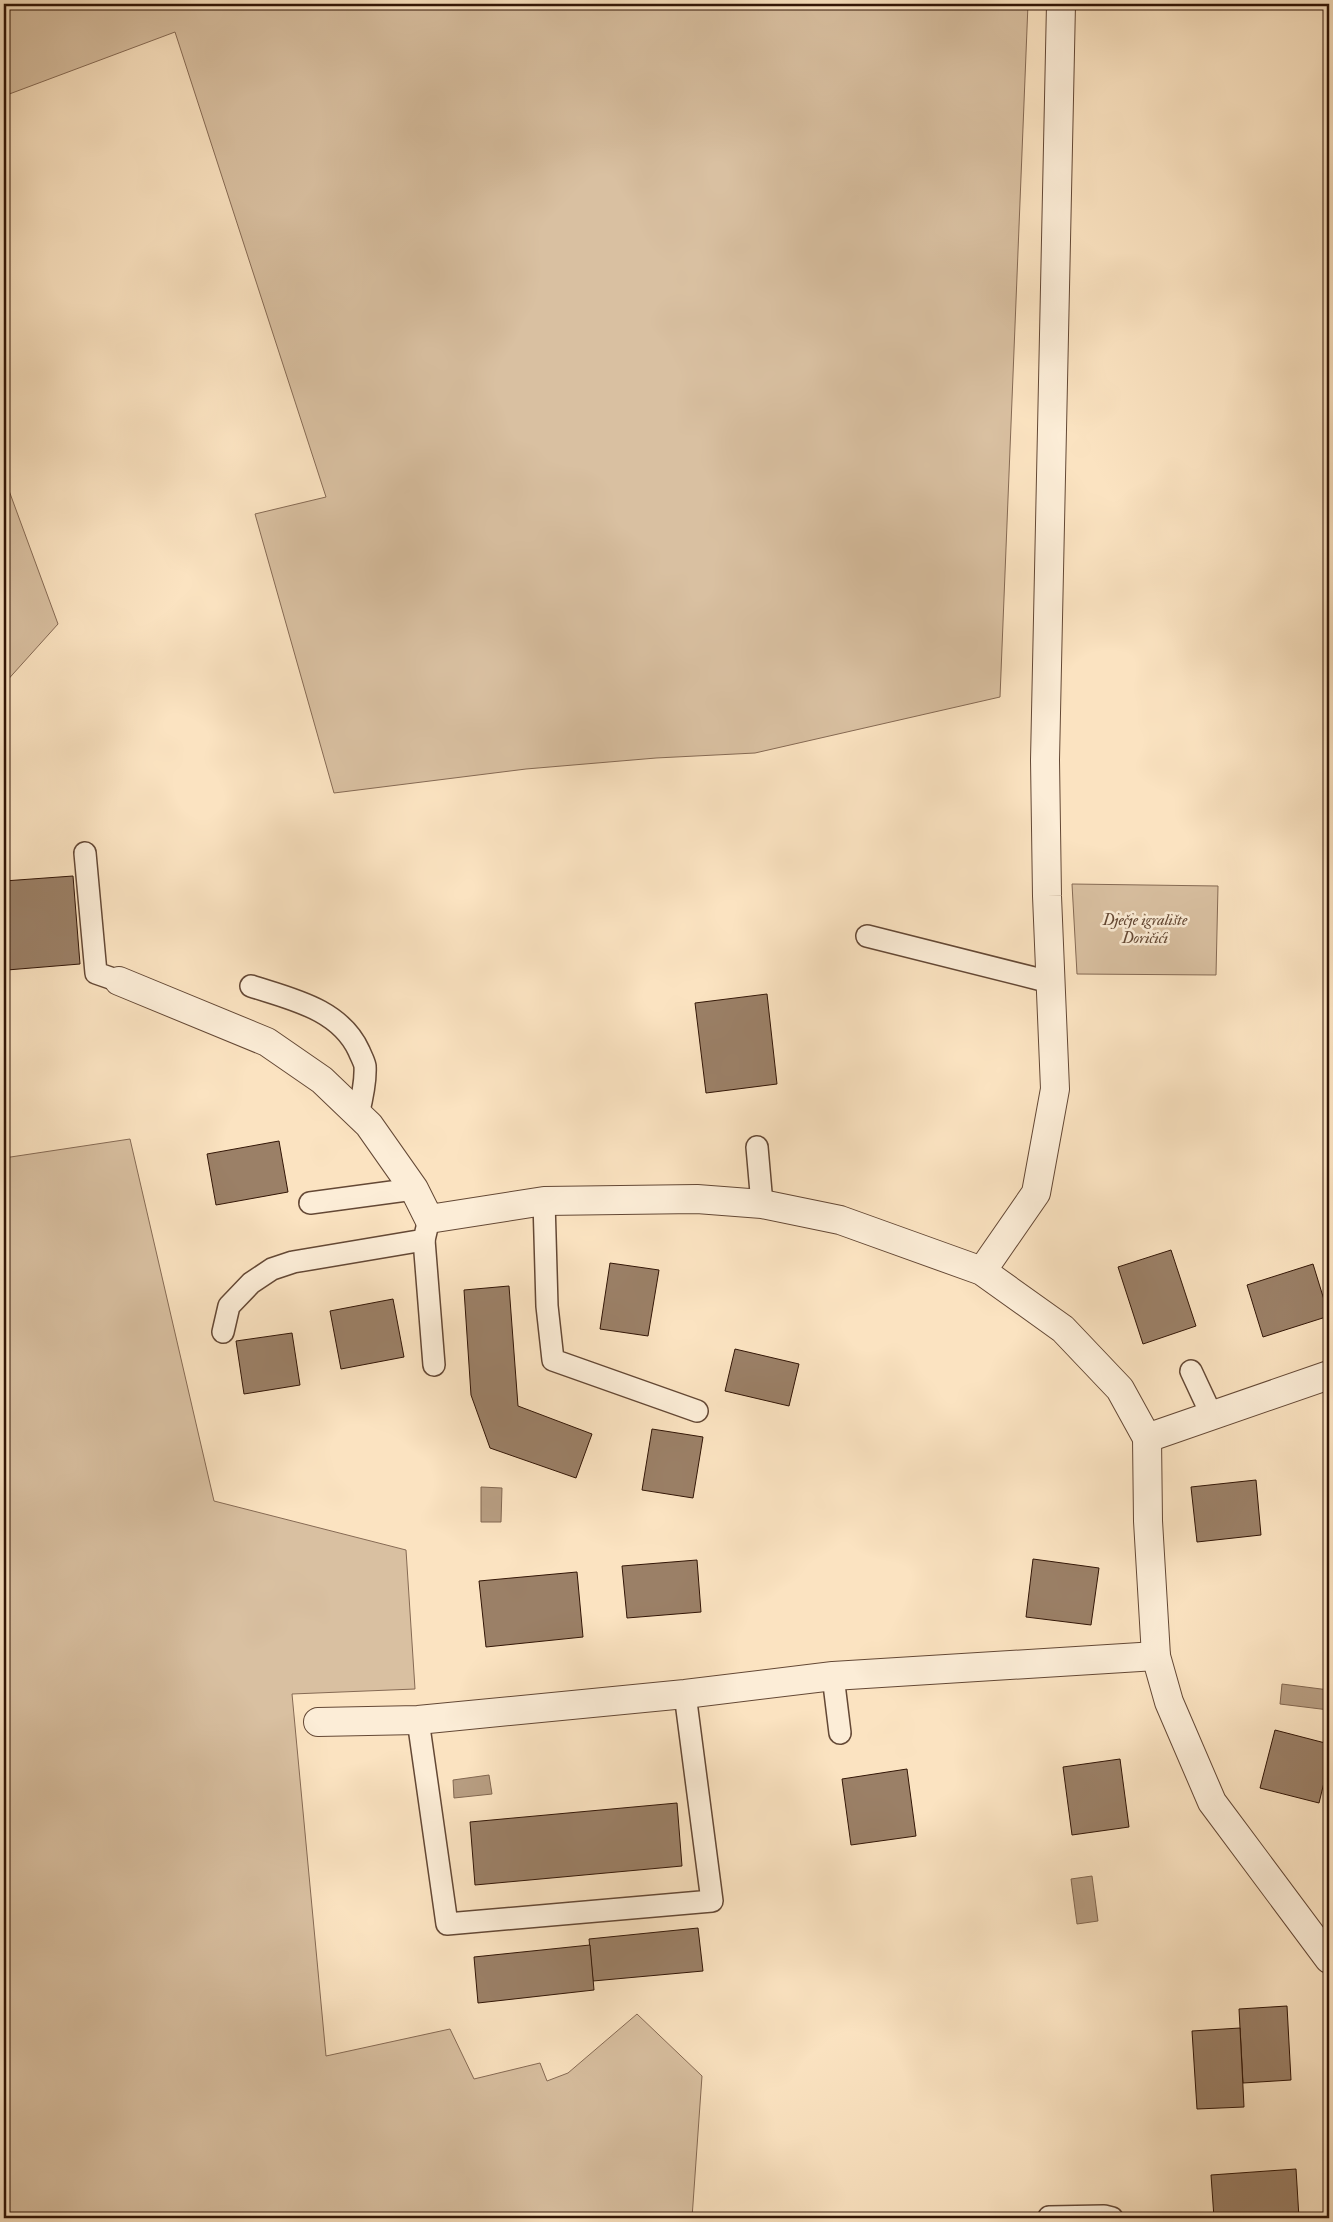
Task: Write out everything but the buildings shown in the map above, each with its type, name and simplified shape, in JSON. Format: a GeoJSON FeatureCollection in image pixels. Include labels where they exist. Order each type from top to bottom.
{"type":"FeatureCollection","features":[{"type":"Feature","properties":{"kind":"street"},"geometry":{"type":"LineString","coordinates":[[982,1271],[1036,1193],[1055,1089],[1050,982],[1045,760],[1061,4]]}},
{"type":"Feature","properties":{"kind":"street"},"geometry":{"type":"LineString","coordinates":[[119,981],[267,1042],[322,1080],[369,1125],[414,1189],[426,1229],[544,1201],[697,1199],[762,1204],[840,1220],[982,1271],[1063,1329],[1120,1389],[1147,1438],[1148,1521],[1156,1656],[1169,1702],[1212,1802],[1329,1959]]}},
{"type":"Feature","properties":{"kind":"street"},"geometry":{"type":"LineString","coordinates":[[1147,1438],[1329,1375]]}},
{"type":"Feature","properties":{"kind":"street"},"geometry":{"type":"LineString","coordinates":[[318,1722],[418,1720],[685,1694],[833,1676],[1156,1656]]}},
{"type":"Feature","properties":{"kind":"lane"},"geometry":{"type":"LineString","coordinates":[[85,853],[96,973],[119,981]]}},
{"type":"Feature","properties":{"kind":"lane"},"geometry":{"type":"LineString","coordinates":[[867,936],[1050,982]]}},
{"type":"Feature","properties":{"kind":"lane"},"geometry":{"type":"LineString","coordinates":[[251,986],[303,1002],[336,1020],[354,1041],[365,1064],[364,1087],[358,1115]]}},
{"type":"Feature","properties":{"kind":"lane"},"geometry":{"type":"LineString","coordinates":[[758,1147],[762,1204]]}},
{"type":"Feature","properties":{"kind":"lane"},"geometry":{"type":"LineString","coordinates":[[310,1203],[414,1189]]}},
{"type":"Feature","properties":{"kind":"lane"},"geometry":{"type":"LineString","coordinates":[[544,1201],[547,1306],[553,1360],[698,1411]]}},
{"type":"Feature","properties":{"kind":"lane"},"geometry":{"type":"LineString","coordinates":[[223,1332],[229,1306],[251,1283],[272,1269],[426,1229],[434,1365]]}},
{"type":"Feature","properties":{"kind":"lane"},"geometry":{"type":"LineString","coordinates":[[1191,1371],[1212,1416]]}},
{"type":"Feature","properties":{"kind":"lane"},"geometry":{"type":"LineString","coordinates":[[833,1676],[840,1733]]}},
{"type":"Feature","properties":{"kind":"lane"},"geometry":{"type":"LineString","coordinates":[[418,1720],[447,1924],[712,1901],[685,1694]]}},
{"type":"Feature","properties":{"kind":"lane"},"geometry":{"type":"LineString","coordinates":[[1049,2217],[1104,2216],[1112,2218]]}},
{"type":"Feature","properties":{"kind":"green space"},"geometry":{"type":"Polygon","coordinates":[[[4,4],[1028,4],[1000,697],[755,753],[656,758],[526,769],[334,793],[255,514],[326,497],[175,32],[4,96],[4,4]]]}},
{"type":"Feature","properties":{"kind":"green space"},"geometry":{"type":"Polygon","coordinates":[[[4,477],[58,624],[4,684],[4,477]]]}},
{"type":"Feature","properties":{"kind":"green space","name":"Dječje igralište Doričići"},"geometry":{"type":"Polygon","coordinates":[[[1072,884],[1218,886],[1216,975],[1077,974],[1072,884]]]}},
{"type":"Feature","properties":{"kind":"green space"},"geometry":{"type":"Polygon","coordinates":[[[130,1139],[214,1501],[406,1550],[415,1689],[292,1694],[326,2056],[450,2029],[474,2079],[540,2063],[547,2081],[568,2073],[637,2014],[702,2076],[692,2218],[4,2218],[4,1158],[130,1139]]]}},
{"type":"Feature","properties":{"kind":"shaded area"},"geometry":{"type":"Polygon","coordinates":[[[481,1487],[502,1488],[501,1522],[481,1522],[481,1487]]]}},
{"type":"Feature","properties":{"kind":"shaded area"},"geometry":{"type":"Polygon","coordinates":[[[1282,1684],[1329,1690],[1329,1710],[1280,1704],[1282,1684]]]}},
{"type":"Feature","properties":{"kind":"shaded area"},"geometry":{"type":"Polygon","coordinates":[[[489,1775],[492,1794],[454,1798],[453,1780],[489,1775]]]}},
{"type":"Feature","properties":{"kind":"shaded area"},"geometry":{"type":"Polygon","coordinates":[[[1092,1876],[1098,1921],[1077,1924],[1071,1879],[1092,1876]]]}}]}
